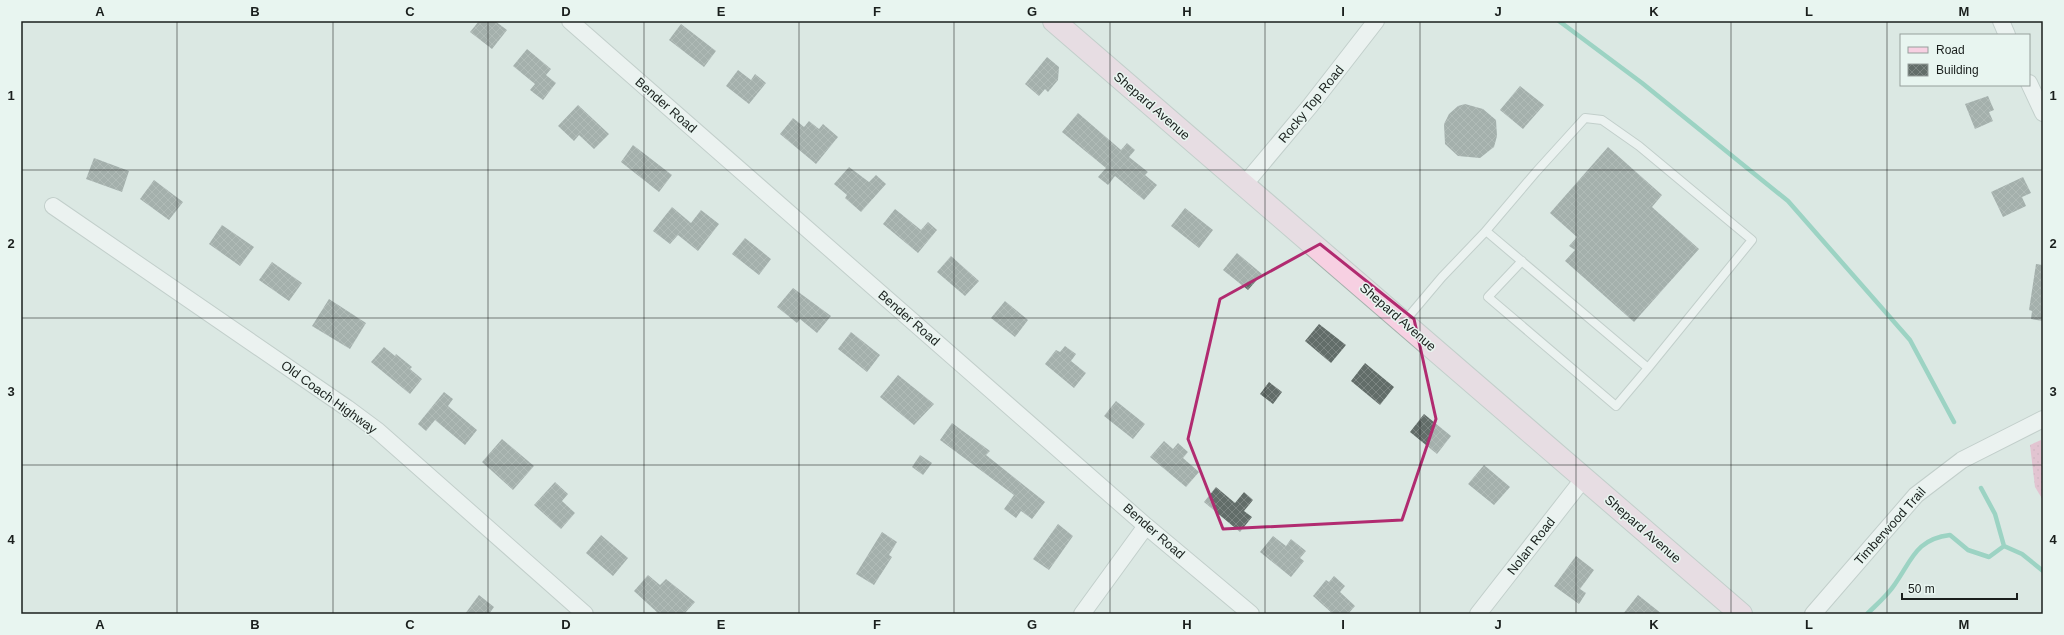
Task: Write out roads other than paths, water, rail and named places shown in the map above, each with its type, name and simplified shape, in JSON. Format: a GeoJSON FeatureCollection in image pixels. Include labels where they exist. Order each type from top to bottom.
{"type":"FeatureCollection","features":[{"type":"Feature","properties":{"kind":"main road","name":"Shepard Avenue"},"geometry":{"type":"LineString","coordinates":[[1054,21],[1741,614]]}},
{"type":"Feature","properties":{"kind":"street","name":"Bender Road"},"geometry":{"type":"LineString","coordinates":[[570,21],[1146,526],[1251,614]]}},
{"type":"Feature","properties":{"kind":"street","name":"Rocky Top Road"},"geometry":{"type":"LineString","coordinates":[[1244,186],[1310,106],[1376,21]]}},
{"type":"Feature","properties":{"kind":"street"},"geometry":{"type":"LineString","coordinates":[[2001,21],[2007,34]]}},
{"type":"Feature","properties":{"kind":"street"},"geometry":{"type":"LineString","coordinates":[[2030,85],[2043,113]]}},
{"type":"Feature","properties":{"kind":"street","name":"Old Coach Highway"},"geometry":{"type":"LineString","coordinates":[[53,206],[198,304],[372,426],[585,614]]}},
{"type":"Feature","properties":{"kind":"street","name":"Timberwood Trail"},"geometry":{"type":"LineString","coordinates":[[1813,614],[1916,495],[1962,460],[2043,419]]}},
{"type":"Feature","properties":{"kind":"street","name":"Nolan Road"},"geometry":{"type":"LineString","coordinates":[[1478,614],[1584,478]]}},
{"type":"Feature","properties":{"kind":"street"},"geometry":{"type":"LineString","coordinates":[[1082,614],[1146,526]]}},
{"type":"Feature","properties":{"kind":"lane"},"geometry":{"type":"LineString","coordinates":[[1404,322],[1442,277],[1485,232],[1585,118],[1602,120],[1639,146],[1752,240],[1616,406],[1488,297],[1522,261]]}},
{"type":"Feature","properties":{"kind":"lane"},"geometry":{"type":"LineString","coordinates":[[1485,232],[1522,261],[1648,368]]}},
{"type":"Feature","properties":{"kind":"waterway"},"geometry":{"type":"LineString","coordinates":[[1559,21],[1642,83],[1788,201],[1910,340],[1954,422]]}},
{"type":"Feature","properties":{"kind":"waterway"},"geometry":{"type":"LineString","coordinates":[[1981,488],[1995,514],[2004,546]]}},
{"type":"Feature","properties":{"kind":"waterway"},"geometry":{"type":"LineString","coordinates":[[1867,614],[1892,588],[1916,552],[1929,541],[1939,537],[1950,535],[1968,550],[1989,557],[2004,546],[2022,554],[2043,571]]}}]}
